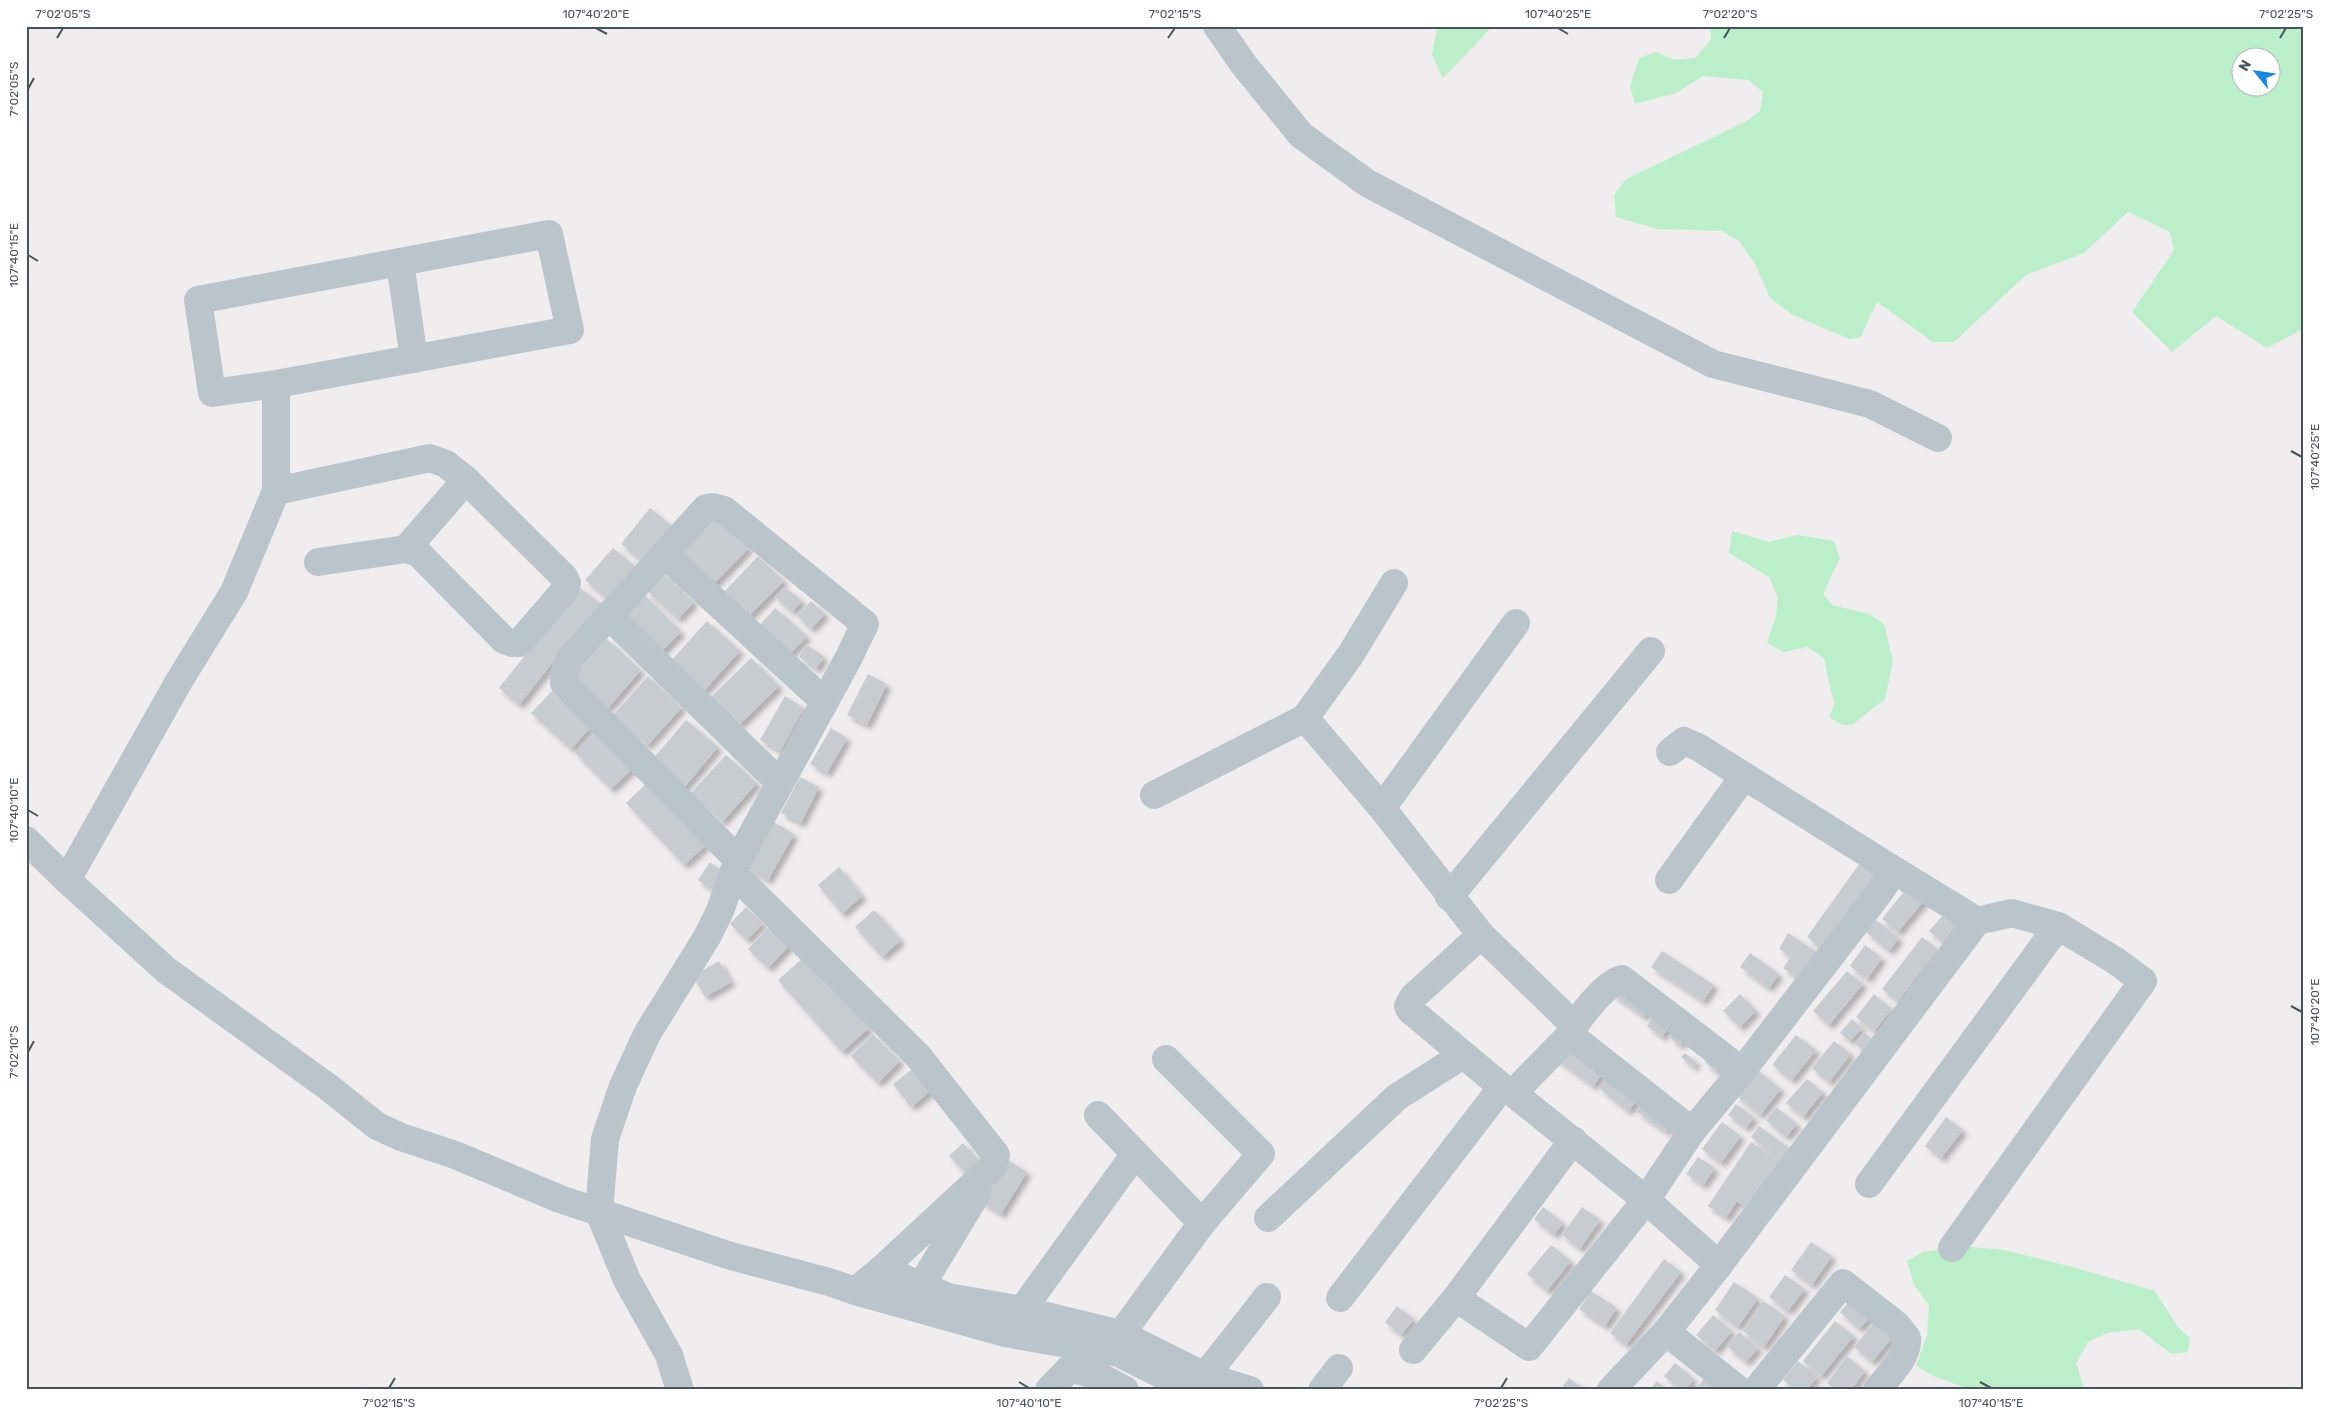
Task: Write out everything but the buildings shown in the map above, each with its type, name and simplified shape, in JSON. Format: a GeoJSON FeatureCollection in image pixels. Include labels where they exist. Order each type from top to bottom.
{"type":"FeatureCollection","features":[{"type":"Feature","properties":{"kind":"street"},"geometry":{"type":"LineString","coordinates":[[1217,26],[1244,65],[1301,135],[1367,182],[1713,364],[1870,404],[1938,438]]}},
{"type":"Feature","properties":{"kind":"street"},"geometry":{"type":"LineString","coordinates":[[549,234],[570,330],[414,359],[212,394],[198,300],[549,234]]}},
{"type":"Feature","properties":{"kind":"street"},"geometry":{"type":"LineString","coordinates":[[400,262],[414,359]]}},
{"type":"Feature","properties":{"kind":"street"},"geometry":{"type":"LineString","coordinates":[[67,880],[179,682],[234,592],[276,491],[276,384]]}},
{"type":"Feature","properties":{"kind":"street"},"geometry":{"type":"LineString","coordinates":[[276,491],[430,458],[446,464],[466,480],[564,577],[567,583],[565,590],[519,642],[512,643],[504,640],[418,553],[406,549],[318,562]]}},
{"type":"Feature","properties":{"kind":"street"},"geometry":{"type":"LineString","coordinates":[[406,549],[466,480]]}},
{"type":"Feature","properties":{"kind":"street"},"geometry":{"type":"LineString","coordinates":[[680,1390],[669,1355],[627,1280],[599,1212],[605,1140],[623,1086],[647,1034],[712,928],[735,867],[864,626],[863,623],[724,510],[713,507],[706,508],[570,659],[564,673],[564,684],[735,867],[918,1056],[994,1151],[996,1158],[993,1166],[921,1286]]}},
{"type":"Feature","properties":{"kind":"street"},"geometry":{"type":"LineString","coordinates":[[665,555],[825,702]]}},
{"type":"Feature","properties":{"kind":"street"},"geometry":{"type":"LineString","coordinates":[[1154,795],[1305,718],[1351,654],[1394,583]]}},
{"type":"Feature","properties":{"kind":"street"},"geometry":{"type":"LineString","coordinates":[[608,615],[780,783]]}},
{"type":"Feature","properties":{"kind":"street"},"geometry":{"type":"LineString","coordinates":[[1382,808],[1516,624]]}},
{"type":"Feature","properties":{"kind":"street"},"geometry":{"type":"LineString","coordinates":[[1449,897],[1651,651]]}},
{"type":"Feature","properties":{"kind":"street"},"geometry":{"type":"LineString","coordinates":[[1305,718],[1382,808],[1449,897],[1481,935],[1572,1030],[1692,1131]]}},
{"type":"Feature","properties":{"kind":"street"},"geometry":{"type":"LineString","coordinates":[[1670,752],[1684,741],[1698,747],[1977,921]]}},
{"type":"Feature","properties":{"kind":"street"},"geometry":{"type":"LineString","coordinates":[[1669,880],[1744,776]]}},
{"type":"Feature","properties":{"kind":"street"},"geometry":{"type":"LineString","coordinates":[[26,840],[67,880],[181,981],[328,1087],[377,1126],[410,1140],[455,1155],[560,1198],[731,1256],[1005,1333],[1119,1353],[1182,1383],[1250,1390]]}},
{"type":"Feature","properties":{"kind":"street"},"geometry":{"type":"LineString","coordinates":[[1456,1298],[1529,1347],[1646,1200],[1692,1131],[1742,1071],[1879,893],[1894,870]]}},
{"type":"Feature","properties":{"kind":"street"},"geometry":{"type":"LineString","coordinates":[[1610,1390],[1666,1332],[1719,1265],[1977,921],[2012,912],[2058,926],[2116,961],[2143,981],[1952,1248]]}},
{"type":"Feature","properties":{"kind":"street"},"geometry":{"type":"LineString","coordinates":[[1869,1184],[2058,926]]}},
{"type":"Feature","properties":{"kind":"street"},"geometry":{"type":"LineString","coordinates":[[1481,935],[1412,997],[1408,1006],[1412,1014],[1573,1140],[1646,1200],[1719,1265]]}},
{"type":"Feature","properties":{"kind":"street"},"geometry":{"type":"LineString","coordinates":[[1340,1298],[1507,1090],[1572,1030],[1609,985],[1622,979],[1626,980],[1742,1071]]}},
{"type":"Feature","properties":{"kind":"street"},"geometry":{"type":"LineString","coordinates":[[1268,1218],[1397,1097],[1462,1055]]}},
{"type":"Feature","properties":{"kind":"street"},"geometry":{"type":"LineString","coordinates":[[1121,1334],[1202,1224],[1261,1154],[1166,1059]]}},
{"type":"Feature","properties":{"kind":"street"},"geometry":{"type":"LineString","coordinates":[[1098,1115],[1202,1224]]}},
{"type":"Feature","properties":{"kind":"street"},"geometry":{"type":"LineString","coordinates":[[1413,1350],[1456,1298],[1573,1140]]}},
{"type":"Feature","properties":{"kind":"street"},"geometry":{"type":"LineString","coordinates":[[1022,1310],[1135,1154]]}},
{"type":"Feature","properties":{"kind":"street"},"geometry":{"type":"LineString","coordinates":[[855,1291],[882,1269],[993,1166]]}},
{"type":"Feature","properties":{"kind":"street"},"geometry":{"type":"LineString","coordinates":[[882,1269],[948,1297],[1022,1310],[1121,1334],[1182,1383]]}},
{"type":"Feature","properties":{"kind":"street"},"geometry":{"type":"LineString","coordinates":[[1756,1390],[1843,1284],[1897,1325],[1906,1338],[1905,1351],[1877,1390]]}},
{"type":"Feature","properties":{"kind":"street"},"geometry":{"type":"LineString","coordinates":[[1182,1383],[1267,1297]]}},
{"type":"Feature","properties":{"kind":"street"},"geometry":{"type":"LineString","coordinates":[[1666,1332],[1739,1390]]}},
{"type":"Feature","properties":{"kind":"street"},"geometry":{"type":"LineString","coordinates":[[1049,1390],[1070,1368],[1101,1377],[1125,1390]]}},
{"type":"Feature","properties":{"kind":"street"},"geometry":{"type":"LineString","coordinates":[[1322,1390],[1339,1368]]}},
{"type":"Feature","properties":{"kind":"green space"},"geometry":{"type":"Polygon","coordinates":[[[1437,26],[1493,26],[1443,78],[1432,55],[1437,26]]]}},
{"type":"Feature","properties":{"kind":"green space"},"geometry":{"type":"Polygon","coordinates":[[[1710,26],[2303,26],[2303,329],[2267,348],[2216,316],[2172,352],[2132,312],[2174,250],[2170,232],[2128,212],[2084,253],[2026,275],[1954,342],[1933,342],[1877,302],[1860,338],[1849,339],[1793,315],[1770,298],[1754,262],[1739,241],[1722,231],[1657,229],[1616,217],[1614,195],[1626,179],[1745,122],[1760,111],[1763,92],[1748,80],[1703,76],[1676,93],[1635,104],[1630,86],[1639,58],[1656,52],[1674,60],[1695,58],[1711,40],[1710,26]]]}},
{"type":"Feature","properties":{"kind":"green space"},"geometry":{"type":"Polygon","coordinates":[[[1732,531],[1769,542],[1798,535],[1834,541],[1840,558],[1823,594],[1832,605],[1869,614],[1884,624],[1893,661],[1885,699],[1852,725],[1842,725],[1829,717],[1835,703],[1824,658],[1807,647],[1784,652],[1767,643],[1776,616],[1778,597],[1769,577],[1729,553],[1732,531]]]}},
{"type":"Feature","properties":{"kind":"green space"},"geometry":{"type":"Polygon","coordinates":[[[1962,1246],[2004,1250],[2155,1291],[2178,1327],[2190,1338],[2188,1352],[2171,1354],[2139,1329],[2107,1333],[2088,1342],[2076,1364],[2085,1390],[1971,1390],[1936,1377],[1916,1366],[1927,1335],[1929,1305],[1914,1285],[1907,1261],[1923,1252],[1962,1246]]]}}]}
